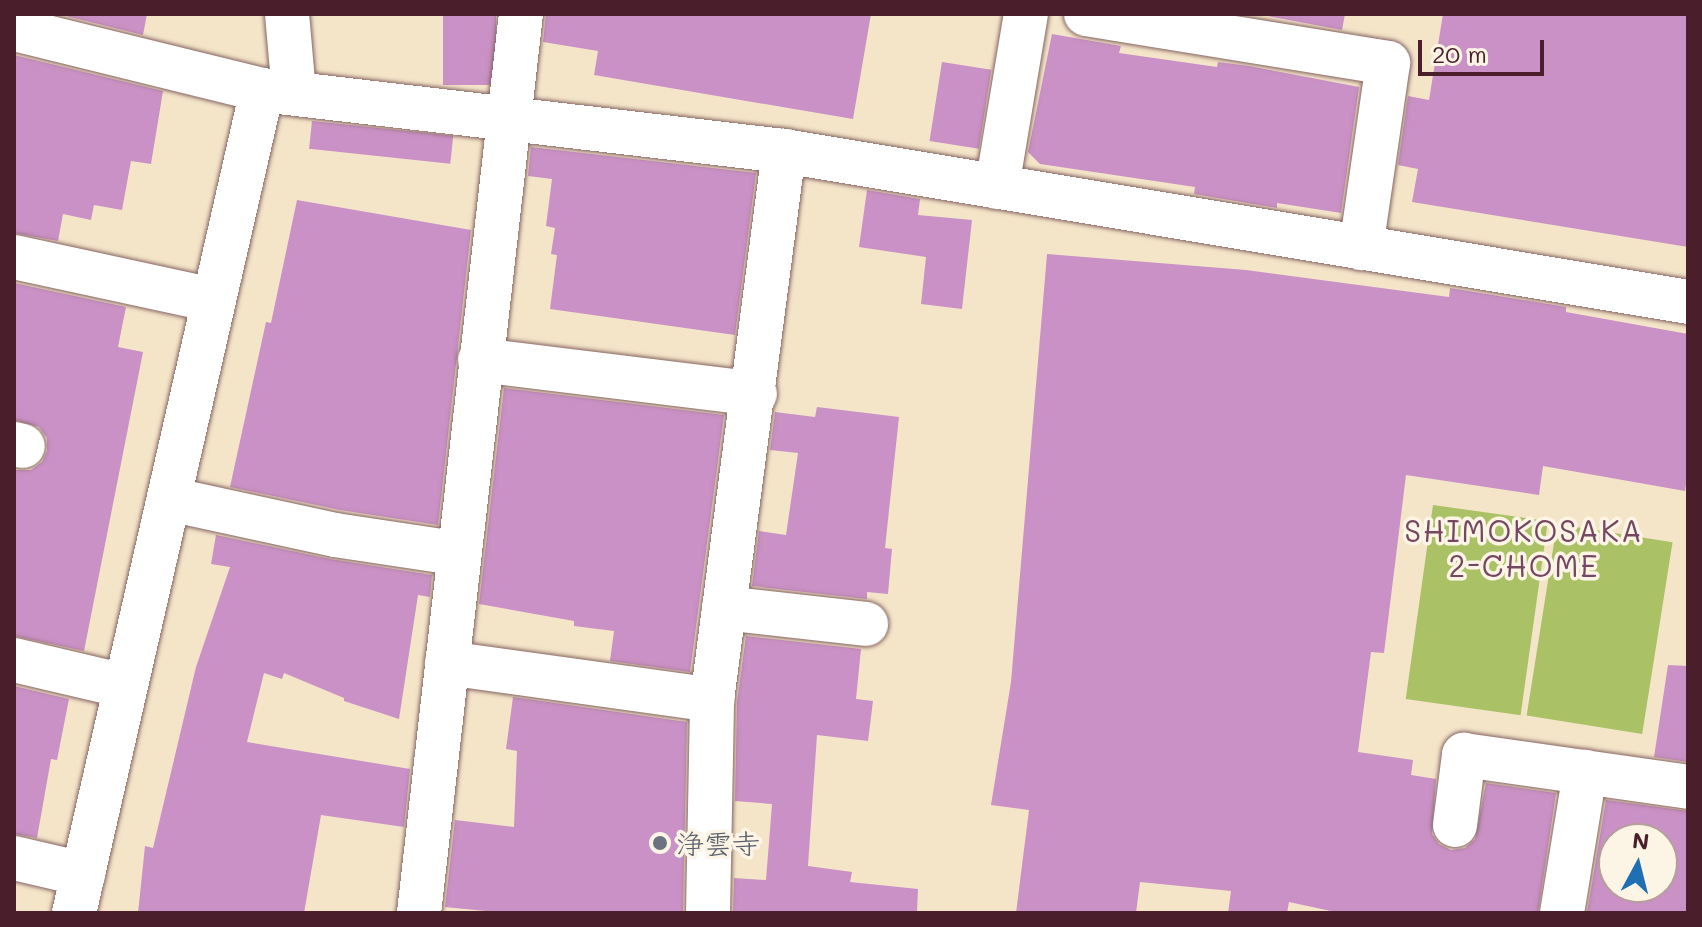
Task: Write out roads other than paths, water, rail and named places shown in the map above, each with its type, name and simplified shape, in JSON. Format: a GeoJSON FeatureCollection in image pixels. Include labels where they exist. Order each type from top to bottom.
{"type":"FeatureCollection","features":[{"type":"Feature","properties":{"kind":"street"},"geometry":{"type":"LineString","coordinates":[[14,858],[79,894],[213,300],[278,91],[287,14]]}},
{"type":"Feature","properties":{"kind":"street"},"geometry":{"type":"LineString","coordinates":[[419,913],[521,14]]}},
{"type":"Feature","properties":{"kind":"street"},"geometry":{"type":"LineString","coordinates":[[997,187],[1026,14]]}},
{"type":"Feature","properties":{"kind":"street"},"geometry":{"type":"LineString","coordinates":[[1086,14],[1388,63],[1361,248]]}},
{"type":"Feature","properties":{"kind":"street"},"geometry":{"type":"LineString","coordinates":[[14,29],[278,91],[784,151],[1688,302]]}},
{"type":"Feature","properties":{"kind":"street"},"geometry":{"type":"LineString","coordinates":[[708,913],[712,700],[755,394],[784,151]]}},
{"type":"Feature","properties":{"kind":"street"},"geometry":{"type":"LineString","coordinates":[[14,257],[213,300]]}},
{"type":"Feature","properties":{"kind":"street"},"geometry":{"type":"LineString","coordinates":[[480,360],[755,394]]}},
{"type":"Feature","properties":{"kind":"street"},"geometry":{"type":"LineString","coordinates":[[169,499],[335,535],[460,554]]}},
{"type":"Feature","properties":{"kind":"street"},"geometry":{"type":"LineString","coordinates":[[724,608],[866,624]]}},
{"type":"Feature","properties":{"kind":"street"},"geometry":{"type":"LineString","coordinates":[[14,660],[125,686]]}},
{"type":"Feature","properties":{"kind":"street"},"geometry":{"type":"LineString","coordinates":[[447,663],[712,700]]}},
{"type":"Feature","properties":{"kind":"street"},"geometry":{"type":"LineString","coordinates":[[1455,825],[1464,755],[1688,787]]}},
{"type":"Feature","properties":{"kind":"street"},"geometry":{"type":"LineString","coordinates":[[1562,913],[1585,772]]}},
{"type":"Feature","properties":{"kind":"place","name":"浄雲寺"},"geometry":{"type":"Point","coordinates":[660,843]}},
{"type":"Feature","properties":{"kind":"district","name":"SHIMOKOSAKA 2-CHOME"},"geometry":{"type":"Point","coordinates":[1524,547]}}]}
